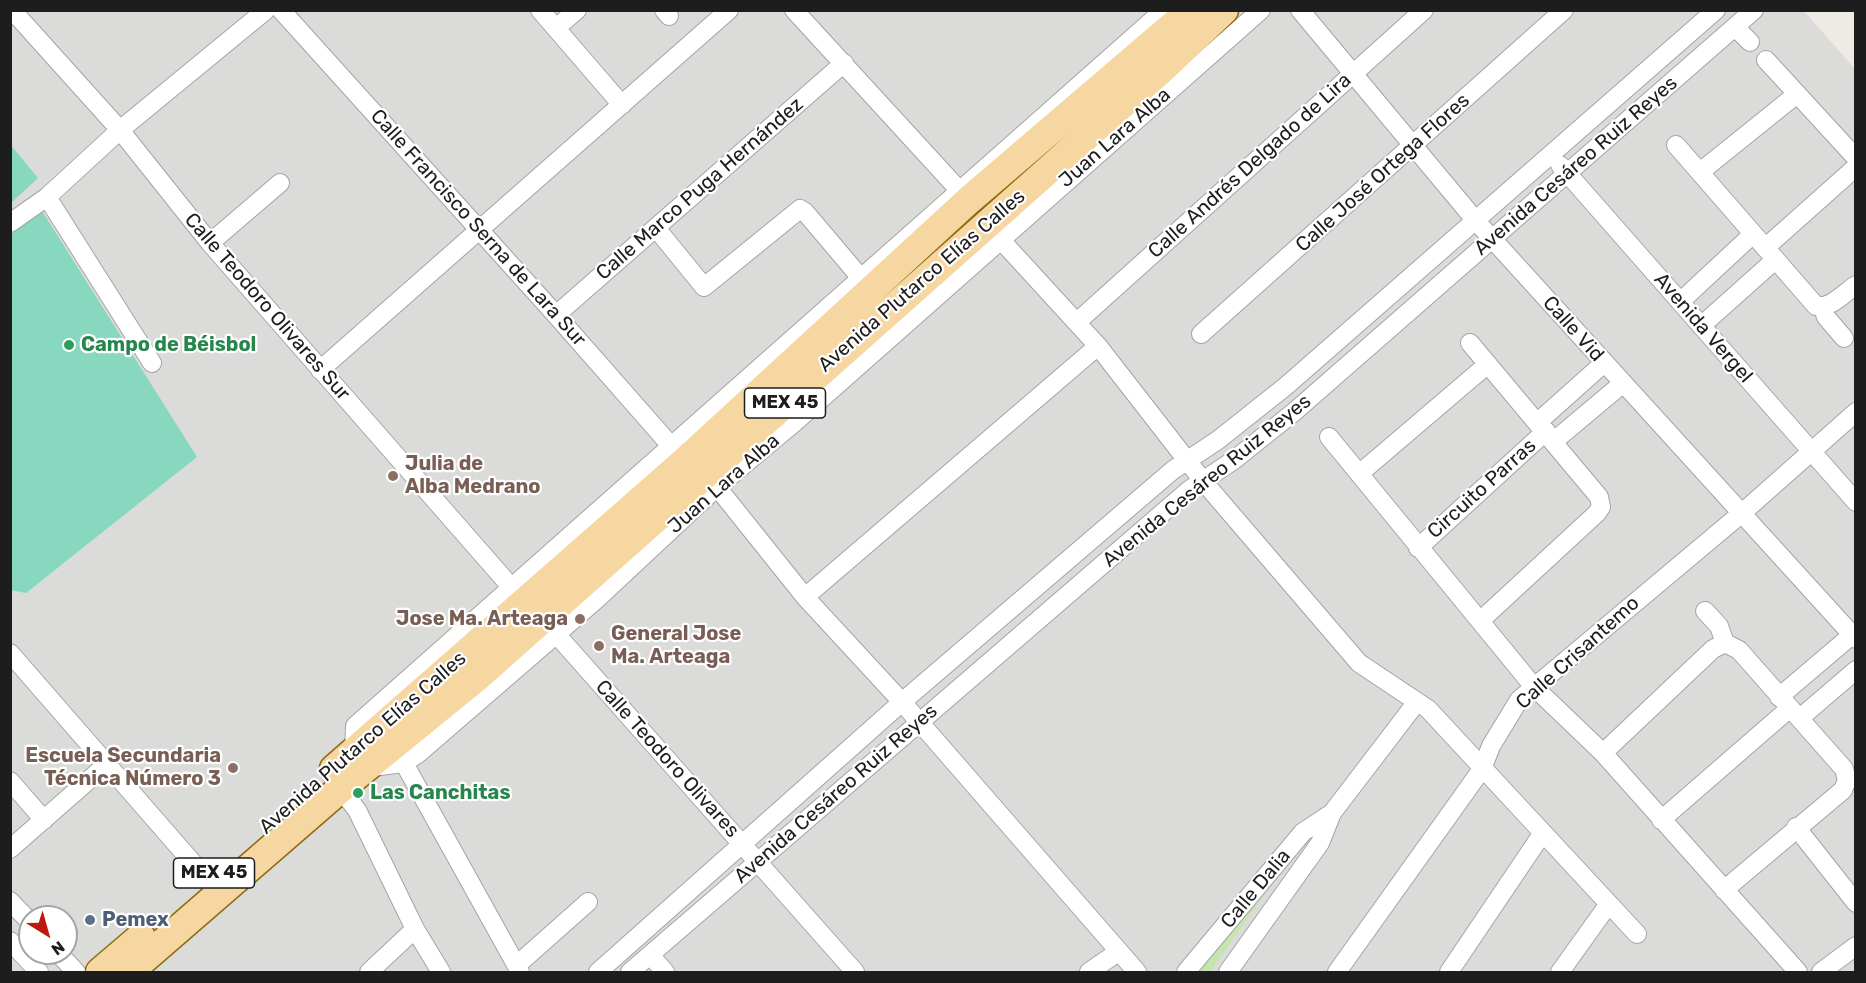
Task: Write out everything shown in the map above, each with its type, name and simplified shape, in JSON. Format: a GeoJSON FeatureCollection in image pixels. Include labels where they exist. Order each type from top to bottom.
{"type":"FeatureCollection","features":[{"type":"Feature","properties":{"kind":"main road","name":"Avenida Plutarco Elías Calles"},"geometry":{"type":"LineString","coordinates":[[778,407],[866,280],[1191,10]]}},
{"type":"Feature","properties":{"kind":"main road","name":"Avenida Plutarco Elías Calles"},"geometry":{"type":"LineString","coordinates":[[100,972],[212,886],[360,760],[415,729],[534,611],[778,407],[908,307],[1224,10]]}},
{"type":"Feature","properties":{"kind":"main road"},"geometry":{"type":"LineString","coordinates":[[1117,52],[1150,44]]}},
{"type":"Feature","properties":{"kind":"main road"},"geometry":{"type":"LineString","coordinates":[[1161,70],[1161,98]]}},
{"type":"Feature","properties":{"kind":"main road"},"geometry":{"type":"LineString","coordinates":[[767,362],[778,407]]}},
{"type":"Feature","properties":{"kind":"main road","name":"Avenida Plutarco Elías Calles"},"geometry":{"type":"LineString","coordinates":[[129,972],[212,886]]}},
{"type":"Feature","properties":{"kind":"street","name":"Calle Teodoro Olivares Sur"},"geometry":{"type":"LineString","coordinates":[[12,10],[120,130],[210,243],[320,370],[534,611]]}},
{"type":"Feature","properties":{"kind":"street"},"geometry":{"type":"LineString","coordinates":[[10,223],[47,197],[120,130],[266,10]]}},
{"type":"Feature","properties":{"kind":"street","name":"Calle Francisco Serna de Lara Sur"},"geometry":{"type":"LineString","coordinates":[[281,10],[480,229],[672,447]]}},
{"type":"Feature","properties":{"kind":"street"},"geometry":{"type":"LineString","coordinates":[[540,10],[622,105]]}},
{"type":"Feature","properties":{"kind":"street"},"geometry":{"type":"LineString","coordinates":[[556,28],[577,10]]}},
{"type":"Feature","properties":{"kind":"street"},"geometry":{"type":"LineString","coordinates":[[320,370],[729,10]]}},
{"type":"Feature","properties":{"kind":"street"},"geometry":{"type":"LineString","coordinates":[[794,10],[959,190]]}},
{"type":"Feature","properties":{"kind":"street"},"geometry":{"type":"LineString","coordinates":[[588,902],[518,969],[404,763],[360,760],[355,726],[534,611],[672,447],[767,362],[866,280],[959,190],[1164,10]]}},
{"type":"Feature","properties":{"kind":"street","name":"Juan Lara Alba"},"geometry":{"type":"LineString","coordinates":[[908,307],[1000,239],[1260,10]]}},
{"type":"Feature","properties":{"kind":"street","name":"Calle Vid"},"geometry":{"type":"LineString","coordinates":[[1300,10],[1476,221],[1854,637]]}},
{"type":"Feature","properties":{"kind":"street","name":"Calle Andrés Delgado de Lira"},"geometry":{"type":"LineString","coordinates":[[1077,322],[1424,10]]}},
{"type":"Feature","properties":{"kind":"street","name":"Calle José Ortega Flores"},"geometry":{"type":"LineString","coordinates":[[1201,334],[1414,147],[1564,10]]}},
{"type":"Feature","properties":{"kind":"street","name":"Avenida Cesáreo Ruiz Reyes"},"geometry":{"type":"LineString","coordinates":[[598,972],[902,702],[1187,460],[1218,440],[1286,386],[1716,10]]}},
{"type":"Feature","properties":{"kind":"street","name":"Avenida Cesáreo Ruiz Reyes"},"geometry":{"type":"LineString","coordinates":[[630,972],[1189,490],[1234,460],[1294,412],[1754,10]]}},
{"type":"Feature","properties":{"kind":"street"},"geometry":{"type":"LineString","coordinates":[[1735,27],[1750,42]]}},
{"type":"Feature","properties":{"kind":"street"},"geometry":{"type":"LineString","coordinates":[[1766,60],[1856,158]]}},
{"type":"Feature","properties":{"kind":"street","name":"Calle Marco Puga Hernández"},"geometry":{"type":"LineString","coordinates":[[556,315],[844,63]]}},
{"type":"Feature","properties":{"kind":"street"},"geometry":{"type":"LineString","coordinates":[[1700,172],[1797,94]]}},
{"type":"Feature","properties":{"kind":"street"},"geometry":{"type":"LineString","coordinates":[[1676,145],[1816,306],[1823,308]]}},
{"type":"Feature","properties":{"kind":"street","name":"Avenida Vergel"},"geometry":{"type":"LineString","coordinates":[[1551,155],[1856,502]]}},
{"type":"Feature","properties":{"kind":"street"},"geometry":{"type":"LineString","coordinates":[[1701,326],[1856,167]]}},
{"type":"Feature","properties":{"kind":"street"},"geometry":{"type":"LineString","coordinates":[[210,243],[279,183]]}},
{"type":"Feature","properties":{"kind":"street"},"geometry":{"type":"LineString","coordinates":[[47,197],[152,363]]}},
{"type":"Feature","properties":{"kind":"street"},"geometry":{"type":"LineString","coordinates":[[656,228],[699,284],[704,287],[800,209],[866,280]]}},
{"type":"Feature","properties":{"kind":"street"},"geometry":{"type":"LineString","coordinates":[[1680,302],[1753,234]]}},
{"type":"Feature","properties":{"kind":"street"},"geometry":{"type":"LineString","coordinates":[[1000,239],[1098,346],[1203,481],[1359,663],[1428,709],[1637,934]]}},
{"type":"Feature","properties":{"kind":"street"},"geometry":{"type":"LineString","coordinates":[[1823,308],[1856,285]]}},
{"type":"Feature","properties":{"kind":"street"},"geometry":{"type":"LineString","coordinates":[[1823,308],[1826,317],[1844,338]]}},
{"type":"Feature","properties":{"kind":"street","name":"Circuito Parras"},"geometry":{"type":"LineString","coordinates":[[1470,342],[1599,497],[1599,510],[1480,621]]}},
{"type":"Feature","properties":{"kind":"street"},"geometry":{"type":"LineString","coordinates":[[805,597],[1098,346]]}},
{"type":"Feature","properties":{"kind":"street","name":"Circuito Parras"},"geometry":{"type":"LineString","coordinates":[[1418,548],[1546,432],[1604,363]]}},
{"type":"Feature","properties":{"kind":"street"},"geometry":{"type":"LineString","coordinates":[[1359,474],[1488,364]]}},
{"type":"Feature","properties":{"kind":"street","name":"Circuito Parras"},"geometry":{"type":"LineString","coordinates":[[1546,432],[1622,384]]}},
{"type":"Feature","properties":{"kind":"street","name":"Juan Lara Alba"},"geometry":{"type":"LineString","coordinates":[[404,763],[534,611],[717,487],[778,407]]}},
{"type":"Feature","properties":{"kind":"street","name":"Calle Crisantemo"},"geometry":{"type":"LineString","coordinates":[[1337,972],[1482,769],[1491,746],[1519,700],[1742,513],[1856,412]]}},
{"type":"Feature","properties":{"kind":"street","name":"Circuito Parras"},"geometry":{"type":"LineString","coordinates":[[1329,437],[1534,687],[1603,753],[1798,972]]}},
{"type":"Feature","properties":{"kind":"street"},"geometry":{"type":"LineString","coordinates":[[717,487],[805,597],[902,702],[1137,972]]}},
{"type":"Feature","properties":{"kind":"street","name":"Calle Teodoro Olivares"},"geometry":{"type":"LineString","coordinates":[[534,611],[744,844],[855,972]]}},
{"type":"Feature","properties":{"kind":"street"},"geometry":{"type":"LineString","coordinates":[[1705,611],[1719,626],[1725,643],[1739,650],[1790,707],[1844,769],[1847,780],[1843,790],[1796,827],[1724,890]]}},
{"type":"Feature","properties":{"kind":"street"},"geometry":{"type":"LineString","coordinates":[[1661,820],[1790,707],[1854,637]]}},
{"type":"Feature","properties":{"kind":"street"},"geometry":{"type":"LineString","coordinates":[[1603,753],[1713,649],[1725,643]]}},
{"type":"Feature","properties":{"kind":"street"},"geometry":{"type":"LineString","coordinates":[[10,653],[212,886]]}},
{"type":"Feature","properties":{"kind":"street"},"geometry":{"type":"LineString","coordinates":[[1790,707],[1856,670]]}},
{"type":"Feature","properties":{"kind":"street","name":"Calle Dalia"},"geometry":{"type":"LineString","coordinates":[[1228,972],[1320,843],[1332,813],[1416,703]]}},
{"type":"Feature","properties":{"kind":"street"},"geometry":{"type":"LineString","coordinates":[[10,849],[106,765]]}},
{"type":"Feature","properties":{"kind":"street"},"geometry":{"type":"LineString","coordinates":[[334,781],[357,810],[416,929],[441,972]]}},
{"type":"Feature","properties":{"kind":"street"},"geometry":{"type":"LineString","coordinates":[[10,782],[44,819]]}},
{"type":"Feature","properties":{"kind":"street","name":"Calle Dalia"},"geometry":{"type":"LineString","coordinates":[[1186,972],[1304,832],[1332,813]]}},
{"type":"Feature","properties":{"kind":"street"},"geometry":{"type":"LineString","coordinates":[[1796,827],[1856,903]]}},
{"type":"Feature","properties":{"kind":"street"},"geometry":{"type":"LineString","coordinates":[[1449,972],[1542,834]]}},
{"type":"Feature","properties":{"kind":"street"},"geometry":{"type":"LineString","coordinates":[[1560,972],[1608,905]]}},
{"type":"Feature","properties":{"kind":"street"},"geometry":{"type":"LineString","coordinates":[[369,972],[416,929]]}},
{"type":"Feature","properties":{"kind":"street"},"geometry":{"type":"LineString","coordinates":[[10,940],[39,972]]}},
{"type":"Feature","properties":{"kind":"street"},"geometry":{"type":"LineString","coordinates":[[1821,972],[1856,946]]}},
{"type":"Feature","properties":{"kind":"street"},"geometry":{"type":"LineString","coordinates":[[1089,972],[1118,952]]}},
{"type":"Feature","properties":{"kind":"street"},"geometry":{"type":"LineString","coordinates":[[651,956],[664,972]]}},
{"type":"Feature","properties":{"kind":"shaded area"},"geometry":{"type":"Polygon","coordinates":[[[10,11],[1804,11],[1855,69],[1855,972],[11,972],[10,11]]]}},
{"type":"Feature","properties":{"kind":"green space"},"geometry":{"type":"Polygon","coordinates":[[[10,144],[38,178],[11,203],[10,203],[10,144]]]}},
{"type":"Feature","properties":{"kind":"green space","name":"Campo de Béisbol"},"geometry":{"type":"Polygon","coordinates":[[[42,211],[197,457],[26,593],[10,590],[10,233],[42,211]]]}},
{"type":"Feature","properties":{"kind":"green space"},"geometry":{"type":"Polygon","coordinates":[[[1299,845],[1210,972],[1189,972],[1299,845]]]}},
{"type":"Feature","properties":{"kind":"place","name":"Campo de Béisbol"},"geometry":{"type":"Point","coordinates":[69,345]}},
{"type":"Feature","properties":{"kind":"place","name":"Julia de Alba Medrano"},"geometry":{"type":"Point","coordinates":[393,476]}},
{"type":"Feature","properties":{"kind":"place","name":"Jose Ma. Arteaga"},"geometry":{"type":"Point","coordinates":[580,619]}},
{"type":"Feature","properties":{"kind":"place","name":"General Jose Ma. Arteaga"},"geometry":{"type":"Point","coordinates":[599,646]}},
{"type":"Feature","properties":{"kind":"place","name":"Escuela Secundaria Técnica Número 3"},"geometry":{"type":"Point","coordinates":[233,768]}},
{"type":"Feature","properties":{"kind":"place","name":"Las Canchitas"},"geometry":{"type":"Point","coordinates":[358,793]}},
{"type":"Feature","properties":{"kind":"place","name":"Pemex"},"geometry":{"type":"Point","coordinates":[90,920]}}]}
